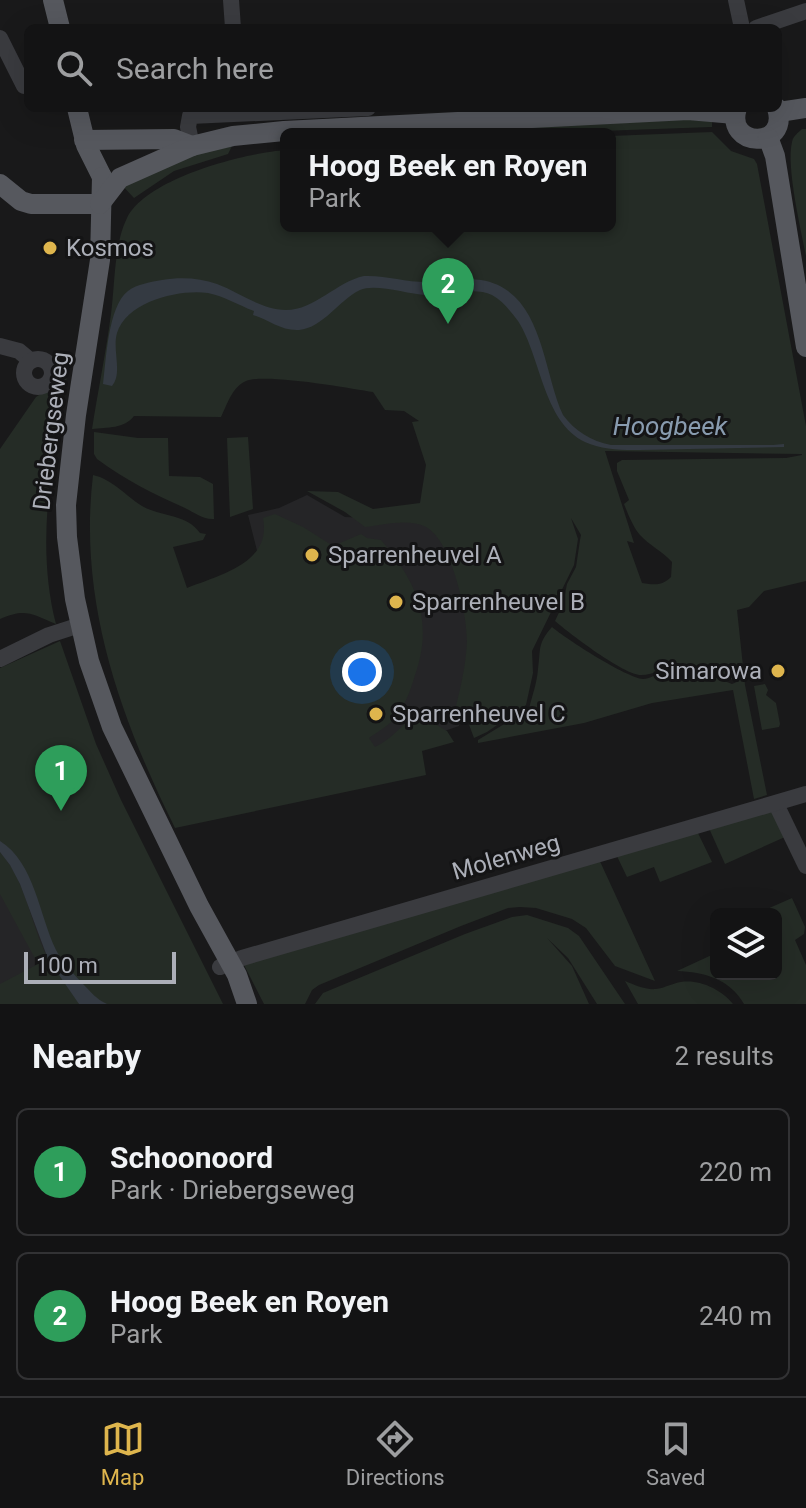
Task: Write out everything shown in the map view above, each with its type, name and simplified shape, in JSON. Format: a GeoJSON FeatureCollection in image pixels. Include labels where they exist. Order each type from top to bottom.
{"type":"FeatureCollection","features":[{"type":"Feature","properties":{"kind":"main road"},"geometry":{"type":"LineString","coordinates":[[53,0],[59,24]]}},
{"type":"Feature","properties":{"kind":"main road"},"geometry":{"type":"LineString","coordinates":[[782,110],[806,108]]}},
{"type":"Feature","properties":{"kind":"main road"},"geometry":{"type":"LineString","coordinates":[[78,112],[84,140],[102,177],[149,154],[280,132]]}},
{"type":"Feature","properties":{"kind":"main road"},"geometry":{"type":"LineString","coordinates":[[344,128],[666,112]]}},
{"type":"Feature","properties":{"kind":"main road"},"geometry":{"type":"LineString","coordinates":[[736,112],[735,122],[742,134],[757,139],[768,137],[776,129],[778,112]]}},
{"type":"Feature","properties":{"kind":"main road"},"geometry":{"type":"LineString","coordinates":[[768,137],[775,156],[806,347]]}},
{"type":"Feature","properties":{"kind":"main road"},"geometry":{"type":"LineString","coordinates":[[84,140],[174,139],[197,144]]}},
{"type":"Feature","properties":{"kind":"main road"},"geometry":{"type":"LineString","coordinates":[[0,184],[21,201],[31,204],[100,204],[114,183],[128,173],[197,144]]}},
{"type":"Feature","properties":{"kind":"main road","name":"Driebergseweg"},"geometry":{"type":"LineString","coordinates":[[102,177],[100,260],[66,505],[67,537],[80,625],[112,727],[199,906],[204,933],[225,964],[244,1004]]}},
{"type":"Feature","properties":{"kind":"street"},"geometry":{"type":"LineString","coordinates":[[231,0],[233,24]]}},
{"type":"Feature","properties":{"kind":"street"},"geometry":{"type":"LineString","coordinates":[[736,0],[741,24]]}},
{"type":"Feature","properties":{"kind":"street"},"geometry":{"type":"LineString","coordinates":[[768,24],[806,11]]}},
{"type":"Feature","properties":{"kind":"street"},"geometry":{"type":"LineString","coordinates":[[0,38],[24,86]]}},
{"type":"Feature","properties":{"kind":"street"},"geometry":{"type":"LineString","coordinates":[[197,144],[188,127],[194,116],[227,112]]}},
{"type":"Feature","properties":{"kind":"street"},"geometry":{"type":"LineString","coordinates":[[0,346],[19,351],[31,361]]}},
{"type":"Feature","properties":{"kind":"street"},"geometry":{"type":"LineString","coordinates":[[0,659],[49,635],[80,625]]}},
{"type":"Feature","properties":{"kind":"street","name":"Molenweg"},"geometry":{"type":"LineString","coordinates":[[225,964],[806,794]]}},
{"type":"Feature","properties":{"kind":"street"},"geometry":{"type":"LineString","coordinates":[[776,804],[806,866]]}},
{"type":"Feature","properties":{"kind":"shaded area"},"geometry":{"type":"Polygon","coordinates":[[[679,116],[712,121],[712,127],[616,130],[616,128],[432,128],[679,116]]]}},
{"type":"Feature","properties":{"kind":"shaded area"},"geometry":{"type":"Polygon","coordinates":[[[802,129],[806,129],[806,256],[791,167],[793,140],[802,129]]]}},
{"type":"Feature","properties":{"kind":"shaded area"},"geometry":{"type":"Polygon","coordinates":[[[712,132],[731,151],[754,159],[806,426],[806,581],[764,591],[749,607],[737,610],[745,685],[767,795],[754,799],[733,690],[652,703],[584,723],[478,743],[478,740],[529,709],[537,679],[540,647],[552,627],[597,657],[635,677],[646,679],[665,671],[682,670],[732,684],[739,681],[678,667],[646,675],[633,673],[597,653],[555,621],[576,567],[581,535],[571,518],[578,539],[574,565],[532,651],[533,673],[526,705],[474,738],[468,722],[454,714],[465,660],[466,629],[456,579],[435,535],[419,524],[365,527],[307,491],[338,492],[373,509],[420,503],[426,465],[412,422],[419,421],[404,411],[385,410],[373,392],[308,382],[256,379],[237,387],[221,417],[134,416],[121,425],[92,429],[116,264],[127,218],[138,204],[175,180],[223,162],[280,151],[280,232],[616,232],[616,136],[712,132]],[[605,451],[634,543],[627,541],[642,583],[658,584],[668,580],[672,562],[637,532],[624,504],[629,500],[617,471],[617,463],[622,460],[786,458],[802,455],[605,451]]]}},
{"type":"Feature","properties":{"kind":"shaded area"},"geometry":{"type":"Polygon","coordinates":[[[232,146],[228,154],[174,171],[134,198],[120,183],[174,159],[232,146]]]}},
{"type":"Feature","properties":{"kind":"shaded area"},"geometry":{"type":"Polygon","coordinates":[[[364,276],[426,282],[474,279],[501,287],[517,299],[529,315],[563,415],[578,430],[597,441],[611,445],[784,444],[784,447],[627,450],[590,444],[562,423],[545,390],[518,321],[496,297],[477,291],[426,295],[366,288],[352,295],[316,324],[299,330],[275,325],[253,315],[254,311],[214,294],[196,292],[170,295],[143,305],[123,322],[116,340],[117,375],[112,386],[103,384],[109,334],[116,309],[121,298],[136,287],[169,279],[197,279],[217,284],[267,307],[286,310],[306,306],[364,276]]]}},
{"type":"Feature","properties":{"kind":"shaded area"},"geometry":{"type":"Polygon","coordinates":[[[69,365],[52,462],[46,527],[50,592],[56,624],[28,614],[0,619],[0,449],[36,397],[58,383],[61,373],[58,368],[69,365]]]}},
{"type":"Feature","properties":{"kind":"shaded area"},"geometry":{"type":"Polygon","coordinates":[[[94,432],[138,438],[168,438],[169,476],[200,477],[213,484],[214,519],[200,516],[151,492],[97,459],[94,454],[94,432]]]}},
{"type":"Feature","properties":{"kind":"shaded area"},"geometry":{"type":"Polygon","coordinates":[[[248,437],[253,509],[230,517],[227,438],[248,437]]]}},
{"type":"Feature","properties":{"kind":"shaded area"},"geometry":{"type":"Polygon","coordinates":[[[93,475],[113,484],[142,506],[188,522],[200,533],[206,534],[203,540],[173,547],[187,588],[228,572],[252,556],[260,546],[264,533],[263,518],[275,514],[333,546],[361,534],[381,540],[413,587],[419,603],[423,637],[404,704],[391,722],[369,738],[375,747],[381,744],[416,713],[447,731],[454,742],[422,751],[426,775],[175,828],[137,744],[108,657],[92,568],[90,522],[93,475]]]}},
{"type":"Feature","properties":{"kind":"shaded area"},"geometry":{"type":"Polygon","coordinates":[[[307,495],[345,517],[420,520],[441,537],[461,580],[472,661],[459,726],[314,776],[248,515],[279,508],[307,495]]]}},
{"type":"Feature","properties":{"kind":"shaded area"},"geometry":{"type":"Polygon","coordinates":[[[60,641],[96,744],[121,800],[223,1004],[89,1004],[56,958],[17,866],[0,849],[0,668],[60,641]]]}},
{"type":"Feature","properties":{"kind":"shaded area"},"geometry":{"type":"Polygon","coordinates":[[[765,684],[768,690],[766,695],[776,703],[780,724],[779,727],[762,730],[754,686],[765,684]]]}},
{"type":"Feature","properties":{"kind":"shaded area"},"geometry":{"type":"Polygon","coordinates":[[[772,808],[785,837],[725,864],[708,826],[772,808]]]}},
{"type":"Feature","properties":{"kind":"shaded area"},"geometry":{"type":"Polygon","coordinates":[[[696,829],[712,862],[660,882],[654,867],[627,877],[615,852],[696,829]]]}},
{"type":"Feature","properties":{"kind":"shaded area"},"geometry":{"type":"Polygon","coordinates":[[[0,841],[12,851],[29,876],[62,960],[91,993],[107,1004],[79,1004],[48,959],[20,884],[0,852],[0,841]]]}},
{"type":"Feature","properties":{"kind":"shaded area"},"geometry":{"type":"Polygon","coordinates":[[[0,849],[17,866],[89,1004],[0,1004],[0,849]]]}},
{"type":"Feature","properties":{"kind":"shaded area"},"geometry":{"type":"Polygon","coordinates":[[[0,852],[17,877],[50,962],[79,1004],[0,1004],[0,984],[38,964],[0,894],[0,852]]]}},
{"type":"Feature","properties":{"kind":"shaded area"},"geometry":{"type":"Polygon","coordinates":[[[598,857],[655,981],[615,966],[586,928],[572,919],[536,908],[520,907],[508,908],[461,926],[319,985],[312,990],[305,1004],[264,1004],[243,963],[598,857]]]}},
{"type":"Feature","properties":{"kind":"shaded area"},"geometry":{"type":"Polygon","coordinates":[[[792,898],[805,927],[804,934],[795,940],[806,965],[806,1004],[744,1004],[731,988],[719,980],[782,980],[782,908],[770,908],[792,898]]]}},
{"type":"Feature","properties":{"kind":"shaded area"},"geometry":{"type":"Polygon","coordinates":[[[527,915],[568,928],[579,936],[625,1004],[597,1004],[568,958],[547,938],[572,966],[589,1004],[315,1004],[323,993],[465,934],[512,917],[527,915]]]}},
{"type":"Feature","properties":{"kind":"shaded area"},"geometry":{"type":"Polygon","coordinates":[[[710,956],[710,977],[677,971],[710,956]]]}},
{"type":"Feature","properties":{"kind":"shaded area"},"geometry":{"type":"Polygon","coordinates":[[[625,981],[652,989],[696,982],[717,990],[733,1004],[638,1004],[625,981]]]}},
{"type":"Feature","properties":{"kind":"place","name":"Kosmos"},"geometry":{"type":"Point","coordinates":[50,248]}},
{"type":"Feature","properties":{"kind":"place","name":"Hoog Beek en Royen"},"geometry":{"type":"Point","coordinates":[448,324]}},
{"type":"Feature","properties":{"kind":"place","name":"Sparrenheuvel A"},"geometry":{"type":"Point","coordinates":[312,555]}},
{"type":"Feature","properties":{"kind":"place","name":"Sparrenheuvel B"},"geometry":{"type":"Point","coordinates":[396,602]}},
{"type":"Feature","properties":{"kind":"place","name":"Simarowa"},"geometry":{"type":"Point","coordinates":[778,671]}},
{"type":"Feature","properties":{"kind":"place","name":"Sparrenheuvel C"},"geometry":{"type":"Point","coordinates":[376,714]}},
{"type":"Feature","properties":{"kind":"place","name":"Schoonoord"},"geometry":{"type":"Point","coordinates":[61,811]}},
{"type":"Feature","properties":{"kind":"water label","name":"Hoogbeek"},"geometry":{"type":"Point","coordinates":[670,426]}}]}
